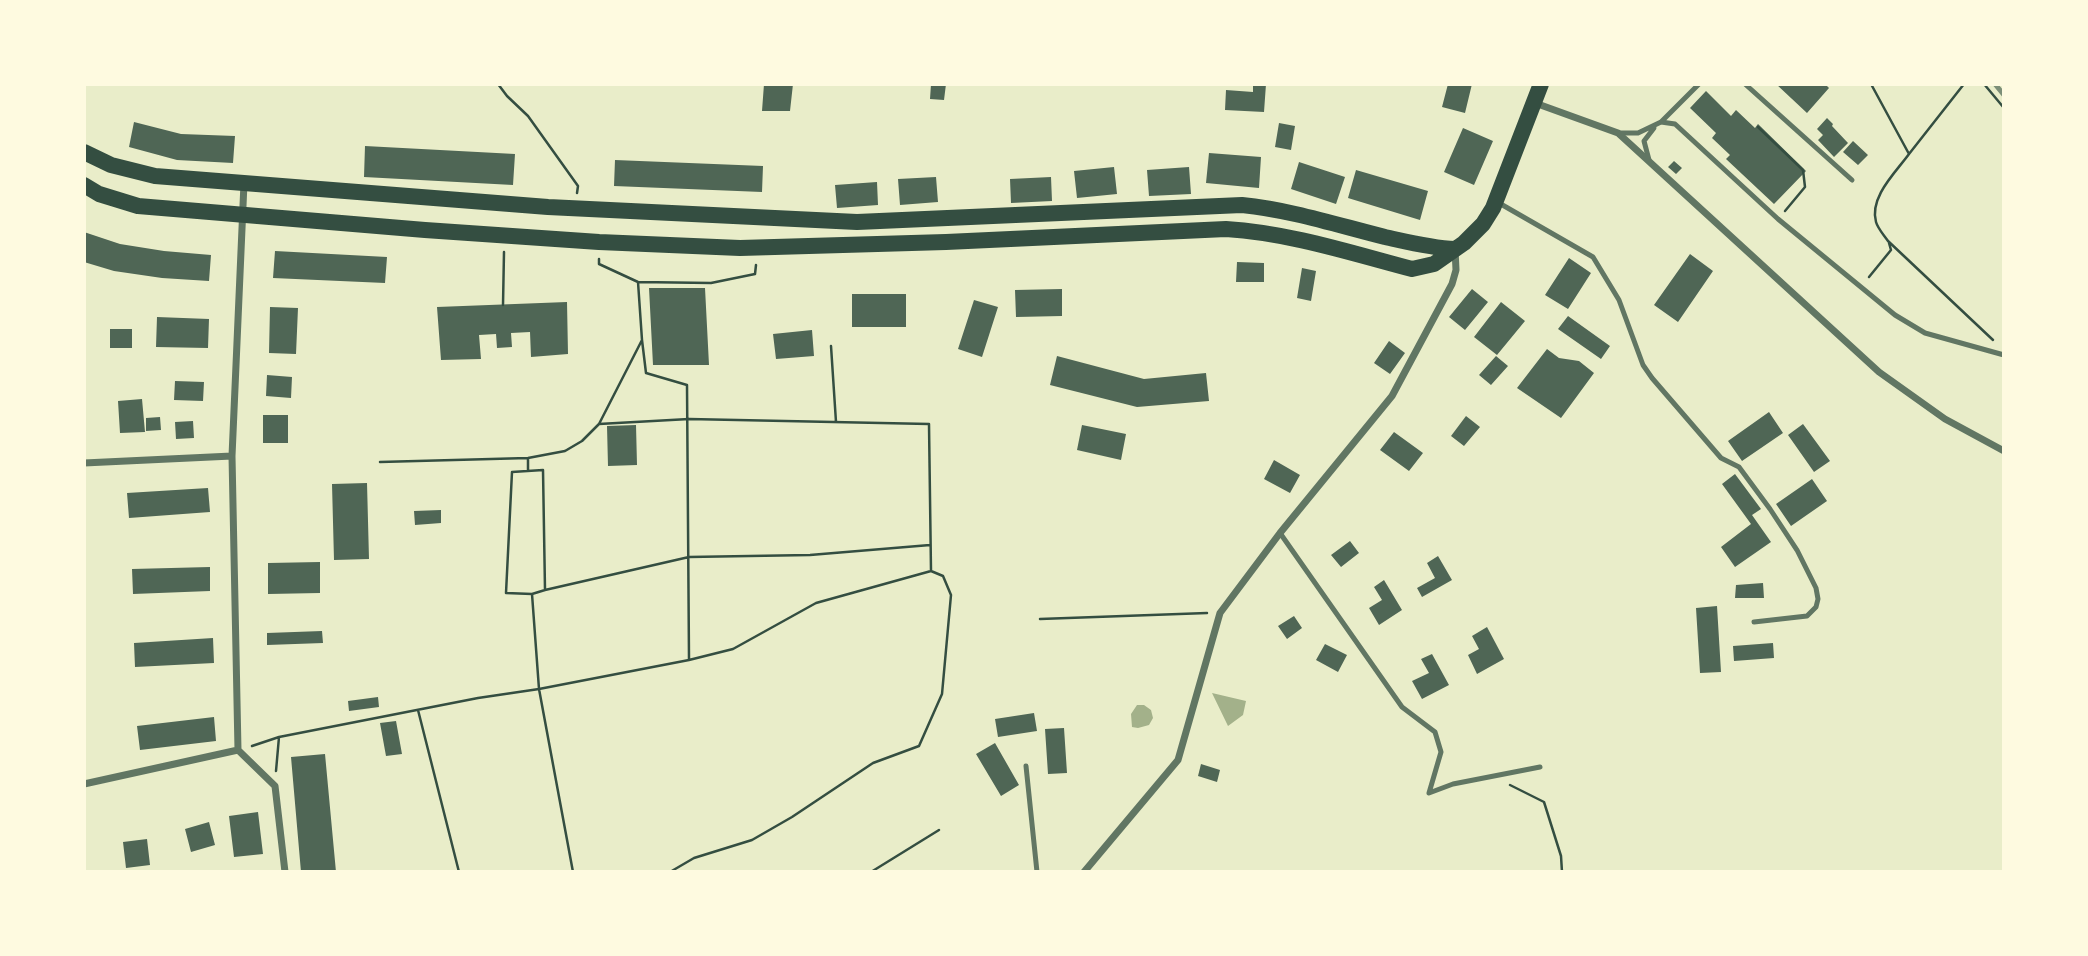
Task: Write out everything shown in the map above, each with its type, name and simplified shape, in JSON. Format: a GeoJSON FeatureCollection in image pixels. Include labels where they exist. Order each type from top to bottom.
{"type":"FeatureCollection","features":[{"type":"Feature","properties":{"kind":"main road"},"geometry":{"type":"LineString","coordinates":[[84,185],[99,194],[138,206],[599,242],[757,248],[1226,229],[1258,231],[1412,269],[1434,264],[1474,235],[1483,223],[1496,201],[1541,84]]}},
{"type":"Feature","properties":{"kind":"main road"},"geometry":{"type":"LineString","coordinates":[[84,152],[111,165],[144,174],[575,208],[857,222],[1242,205],[1275,209],[1412,243],[1455,249]]}},
{"type":"Feature","properties":{"kind":"street"},"geometry":{"type":"LineString","coordinates":[[1534,103],[1618,133],[1879,372],[1945,419],[2004,451]]}},
{"type":"Feature","properties":{"kind":"street"},"geometry":{"type":"LineString","coordinates":[[244,183],[232,456],[238,750],[275,786],[285,872]]}},
{"type":"Feature","properties":{"kind":"street"},"geometry":{"type":"LineString","coordinates":[[1084,872],[1178,760],[1220,613],[1280,533],[1392,396],[1452,284],[1456,270],[1455,249]]}},
{"type":"Feature","properties":{"kind":"street"},"geometry":{"type":"LineString","coordinates":[[84,463],[232,456]]}},
{"type":"Feature","properties":{"kind":"street"},"geometry":{"type":"LineString","coordinates":[[84,784],[238,750]]}},
{"type":"Feature","properties":{"kind":"lane"},"geometry":{"type":"LineString","coordinates":[[1649,162],[1644,141],[1699,84]]}},
{"type":"Feature","properties":{"kind":"lane"},"geometry":{"type":"LineString","coordinates":[[1745,84],[1852,180]]}},
{"type":"Feature","properties":{"kind":"lane"},"geometry":{"type":"LineString","coordinates":[[1618,133],[1638,133],[1659,124],[1675,124],[1778,219],[1895,315],[1925,333],[2004,355]]}},
{"type":"Feature","properties":{"kind":"lane"},"geometry":{"type":"LineString","coordinates":[[1496,201],[1593,257],[1619,300],[1643,365],[1652,378],[1721,458],[1739,467],[1797,550],[1816,588],[1816,607],[1807,616],[1754,622]]}},
{"type":"Feature","properties":{"kind":"lane"},"geometry":{"type":"LineString","coordinates":[[1280,533],[1402,707],[1435,732],[1441,752],[1429,793],[1453,784],[1540,767]]}},
{"type":"Feature","properties":{"kind":"lane"},"geometry":{"type":"LineString","coordinates":[[1026,766],[1037,872]]}},
{"type":"Feature","properties":{"kind":"path"},"geometry":{"type":"LineString","coordinates":[[498,84],[528,116],[578,186],[575,208]]}},
{"type":"Feature","properties":{"kind":"path"},"geometry":{"type":"LineString","coordinates":[[1871,84],[1909,153]]}},
{"type":"Feature","properties":{"kind":"path"},"geometry":{"type":"LineString","coordinates":[[1964,84],[1909,153],[1879,196],[1874,208],[1876,225],[1888,241],[1994,341]]}},
{"type":"Feature","properties":{"kind":"path"},"geometry":{"type":"LineString","coordinates":[[1984,84],[2004,108]]}},
{"type":"Feature","properties":{"kind":"path"},"geometry":{"type":"LineString","coordinates":[[1758,127],[1803,170],[1805,187],[1778,219]]}},
{"type":"Feature","properties":{"kind":"path"},"geometry":{"type":"LineString","coordinates":[[1859,288],[1887,257],[1891,250],[1888,241]]}},
{"type":"Feature","properties":{"kind":"path"},"geometry":{"type":"LineString","coordinates":[[599,242],[599,264],[638,282],[711,283],[755,274],[757,248]]}},
{"type":"Feature","properties":{"kind":"path"},"geometry":{"type":"LineString","coordinates":[[503,305],[504,250]]}},
{"type":"Feature","properties":{"kind":"path"},"geometry":{"type":"LineString","coordinates":[[638,282],[646,373],[687,385],[689,660]]}},
{"type":"Feature","properties":{"kind":"path"},"geometry":{"type":"LineString","coordinates":[[380,462],[528,458],[565,451],[582,441],[599,424],[642,340]]}},
{"type":"Feature","properties":{"kind":"path"},"geometry":{"type":"LineString","coordinates":[[831,346],[836,422]]}},
{"type":"Feature","properties":{"kind":"path"},"geometry":{"type":"LineString","coordinates":[[599,424],[689,419],[929,424],[931,571]]}},
{"type":"Feature","properties":{"kind":"path"},"geometry":{"type":"LineString","coordinates":[[528,458],[528,471]]}},
{"type":"Feature","properties":{"kind":"path"},"geometry":{"type":"LineString","coordinates":[[545,590],[543,470],[512,472],[506,593],[532,594],[689,557],[810,555],[931,545]]}},
{"type":"Feature","properties":{"kind":"path"},"geometry":{"type":"LineString","coordinates":[[238,750],[279,737],[689,660],[733,649],[816,603],[931,571],[943,576],[951,595],[942,694],[919,746],[873,763],[752,841],[694,858],[670,872]]}},
{"type":"Feature","properties":{"kind":"path"},"geometry":{"type":"LineString","coordinates":[[532,594],[539,689],[573,872]]}},
{"type":"Feature","properties":{"kind":"path"},"geometry":{"type":"LineString","coordinates":[[1040,620],[1220,613]]}},
{"type":"Feature","properties":{"kind":"path"},"geometry":{"type":"LineString","coordinates":[[418,710],[459,872]]}},
{"type":"Feature","properties":{"kind":"path"},"geometry":{"type":"LineString","coordinates":[[275,786],[279,737]]}},
{"type":"Feature","properties":{"kind":"path"},"geometry":{"type":"LineString","coordinates":[[1495,777],[1544,802],[1561,856],[1562,872]]}},
{"type":"Feature","properties":{"kind":"path"},"geometry":{"type":"LineString","coordinates":[[871,872],[939,830]]}},
{"type":"Feature","properties":{"kind":"shaded area"},"geometry":{"type":"Polygon","coordinates":[[[1212,693],[1246,701],[1243,715],[1228,726],[1212,693]]]}},
{"type":"Feature","properties":{"kind":"shaded area"},"geometry":{"type":"Polygon","coordinates":[[[1137,705],[1144,705],[1151,710],[1153,718],[1149,725],[1132,727],[1131,714],[1137,705]]]}},
{"type":"Feature","properties":{"kind":"building"},"geometry":{"type":"Polygon","coordinates":[[[764,84],[793,84],[790,111],[762,111],[764,84]]]}},
{"type":"Feature","properties":{"kind":"building"},"geometry":{"type":"Polygon","coordinates":[[[931,84],[946,84],[944,100],[930,99],[931,84]]]}},
{"type":"Feature","properties":{"kind":"building"},"geometry":{"type":"Polygon","coordinates":[[[1253,84],[1266,84],[1264,112],[1225,110],[1226,90],[1253,92],[1253,84]]]}},
{"type":"Feature","properties":{"kind":"building"},"geometry":{"type":"Polygon","coordinates":[[[1448,84],[1472,84],[1465,113],[1442,107],[1448,84]]]}},
{"type":"Feature","properties":{"kind":"building"},"geometry":{"type":"Polygon","coordinates":[[[1776,84],[1825,84],[1829,88],[1807,113],[1776,84]]]}},
{"type":"Feature","properties":{"kind":"building"},"geometry":{"type":"Polygon","coordinates":[[[1706,91],[1731,116],[1736,110],[1755,128],[1758,124],[1806,171],[1774,204],[1726,159],[1730,155],[1712,138],[1716,133],[1690,108],[1706,91]]]}},
{"type":"Feature","properties":{"kind":"building"},"geometry":{"type":"Polygon","coordinates":[[[1827,118],[1848,143],[1834,157],[1818,140],[1823,135],[1817,129],[1827,118]]]}},
{"type":"Feature","properties":{"kind":"building"},"geometry":{"type":"Polygon","coordinates":[[[134,122],[181,134],[235,136],[233,163],[177,160],[129,147],[134,122]]]}},
{"type":"Feature","properties":{"kind":"building"},"geometry":{"type":"Polygon","coordinates":[[[1279,123],[1295,126],[1291,150],[1275,147],[1279,123]]]}},
{"type":"Feature","properties":{"kind":"building"},"geometry":{"type":"Polygon","coordinates":[[[1463,128],[1493,141],[1474,185],[1444,172],[1463,128]]]}},
{"type":"Feature","properties":{"kind":"building"},"geometry":{"type":"Polygon","coordinates":[[[1853,141],[1868,155],[1858,165],[1843,152],[1853,141]]]}},
{"type":"Feature","properties":{"kind":"building"},"geometry":{"type":"Polygon","coordinates":[[[365,146],[515,154],[513,185],[364,177],[365,146]]]}},
{"type":"Feature","properties":{"kind":"building"},"geometry":{"type":"Polygon","coordinates":[[[1209,153],[1261,157],[1259,188],[1206,183],[1209,153]]]}},
{"type":"Feature","properties":{"kind":"building"},"geometry":{"type":"Polygon","coordinates":[[[615,160],[763,166],[762,192],[614,186],[615,160]]]}},
{"type":"Feature","properties":{"kind":"building"},"geometry":{"type":"Polygon","coordinates":[[[1674,161],[1682,168],[1676,174],[1668,167],[1674,161]]]}},
{"type":"Feature","properties":{"kind":"building"},"geometry":{"type":"Polygon","coordinates":[[[1299,162],[1345,177],[1336,204],[1291,189],[1299,162]]]}},
{"type":"Feature","properties":{"kind":"building"},"geometry":{"type":"Polygon","coordinates":[[[1114,167],[1117,194],[1077,198],[1074,171],[1114,167]]]}},
{"type":"Feature","properties":{"kind":"building"},"geometry":{"type":"Polygon","coordinates":[[[1189,167],[1191,194],[1149,196],[1147,170],[1189,167]]]}},
{"type":"Feature","properties":{"kind":"building"},"geometry":{"type":"Polygon","coordinates":[[[1356,170],[1428,191],[1420,220],[1348,198],[1356,170]]]}},
{"type":"Feature","properties":{"kind":"building"},"geometry":{"type":"Polygon","coordinates":[[[936,177],[938,202],[900,205],[898,179],[936,177]]]}},
{"type":"Feature","properties":{"kind":"building"},"geometry":{"type":"Polygon","coordinates":[[[1051,177],[1052,201],[1011,203],[1010,179],[1051,177]]]}},
{"type":"Feature","properties":{"kind":"building"},"geometry":{"type":"Polygon","coordinates":[[[877,182],[878,205],[837,208],[835,185],[877,182]]]}},
{"type":"Feature","properties":{"kind":"building"},"geometry":{"type":"Polygon","coordinates":[[[84,232],[120,244],[211,255],[209,281],[114,271],[84,262],[84,232]]]}},
{"type":"Feature","properties":{"kind":"building"},"geometry":{"type":"Polygon","coordinates":[[[275,251],[387,257],[385,283],[273,278],[275,251]]]}},
{"type":"Feature","properties":{"kind":"building"},"geometry":{"type":"Polygon","coordinates":[[[1690,254],[1713,271],[1678,322],[1654,305],[1690,254]]]}},
{"type":"Feature","properties":{"kind":"building"},"geometry":{"type":"Polygon","coordinates":[[[1569,258],[1591,273],[1568,309],[1545,295],[1569,258]]]}},
{"type":"Feature","properties":{"kind":"building"},"geometry":{"type":"Polygon","coordinates":[[[1237,262],[1264,263],[1264,282],[1236,282],[1237,262]]]}},
{"type":"Feature","properties":{"kind":"building"},"geometry":{"type":"Polygon","coordinates":[[[1302,268],[1316,271],[1311,301],[1297,298],[1302,268]]]}},
{"type":"Feature","properties":{"kind":"building"},"geometry":{"type":"Polygon","coordinates":[[[649,288],[705,288],[709,365],[653,365],[649,288]]]}},
{"type":"Feature","properties":{"kind":"building"},"geometry":{"type":"Polygon","coordinates":[[[1062,289],[1062,316],[1016,317],[1015,290],[1062,289]]]}},
{"type":"Feature","properties":{"kind":"building"},"geometry":{"type":"Polygon","coordinates":[[[1472,289],[1488,302],[1465,330],[1449,317],[1472,289]]]}},
{"type":"Feature","properties":{"kind":"building"},"geometry":{"type":"Polygon","coordinates":[[[852,294],[906,294],[906,327],[852,327],[852,294]]]}},
{"type":"Feature","properties":{"kind":"building"},"geometry":{"type":"Polygon","coordinates":[[[974,300],[998,307],[982,357],[958,349],[974,300]]]}},
{"type":"Feature","properties":{"kind":"building"},"geometry":{"type":"Polygon","coordinates":[[[567,302],[568,354],[531,357],[530,332],[511,333],[512,347],[497,348],[496,334],[479,335],[481,359],[441,360],[437,307],[567,302]]]}},
{"type":"Feature","properties":{"kind":"building"},"geometry":{"type":"Polygon","coordinates":[[[1501,302],[1525,321],[1497,355],[1474,337],[1501,302]]]}},
{"type":"Feature","properties":{"kind":"building"},"geometry":{"type":"Polygon","coordinates":[[[270,307],[298,308],[296,354],[269,353],[270,307]]]}},
{"type":"Feature","properties":{"kind":"building"},"geometry":{"type":"Polygon","coordinates":[[[1568,316],[1610,346],[1601,359],[1558,329],[1568,316]]]}},
{"type":"Feature","properties":{"kind":"building"},"geometry":{"type":"Polygon","coordinates":[[[157,317],[209,319],[208,348],[156,347],[157,317]]]}},
{"type":"Feature","properties":{"kind":"building"},"geometry":{"type":"Polygon","coordinates":[[[110,329],[132,329],[132,348],[110,348],[110,329]]]}},
{"type":"Feature","properties":{"kind":"building"},"geometry":{"type":"Polygon","coordinates":[[[812,330],[814,356],[776,359],[773,334],[812,330]]]}},
{"type":"Feature","properties":{"kind":"building"},"geometry":{"type":"Polygon","coordinates":[[[1389,341],[1405,353],[1390,374],[1374,363],[1389,341]]]}},
{"type":"Feature","properties":{"kind":"building"},"geometry":{"type":"Polygon","coordinates":[[[1547,349],[1559,358],[1579,361],[1594,373],[1561,418],[1517,388],[1547,349]]]}},
{"type":"Feature","properties":{"kind":"building"},"geometry":{"type":"Polygon","coordinates":[[[1057,356],[1144,379],[1206,373],[1209,401],[1137,407],[1050,385],[1057,356]]]}},
{"type":"Feature","properties":{"kind":"building"},"geometry":{"type":"Polygon","coordinates":[[[1496,356],[1508,366],[1491,385],[1479,375],[1496,356]]]}},
{"type":"Feature","properties":{"kind":"building"},"geometry":{"type":"Polygon","coordinates":[[[267,375],[292,377],[291,398],[266,396],[267,375]]]}},
{"type":"Feature","properties":{"kind":"building"},"geometry":{"type":"Polygon","coordinates":[[[175,381],[204,382],[203,401],[174,400],[175,381]]]}},
{"type":"Feature","properties":{"kind":"building"},"geometry":{"type":"Polygon","coordinates":[[[142,399],[145,432],[120,433],[118,401],[142,399]]]}},
{"type":"Feature","properties":{"kind":"building"},"geometry":{"type":"Polygon","coordinates":[[[1769,412],[1783,433],[1742,461],[1728,441],[1769,412]]]}},
{"type":"Feature","properties":{"kind":"building"},"geometry":{"type":"Polygon","coordinates":[[[263,415],[288,415],[288,443],[263,443],[263,415]]]}},
{"type":"Feature","properties":{"kind":"building"},"geometry":{"type":"Polygon","coordinates":[[[1466,416],[1480,427],[1464,446],[1451,436],[1466,416]]]}},
{"type":"Feature","properties":{"kind":"building"},"geometry":{"type":"Polygon","coordinates":[[[160,417],[161,430],[146,431],[146,418],[160,417]]]}},
{"type":"Feature","properties":{"kind":"building"},"geometry":{"type":"Polygon","coordinates":[[[193,421],[194,438],[176,439],[175,422],[193,421]]]}},
{"type":"Feature","properties":{"kind":"building"},"geometry":{"type":"Polygon","coordinates":[[[1803,424],[1830,461],[1814,472],[1788,435],[1803,424]]]}},
{"type":"Feature","properties":{"kind":"building"},"geometry":{"type":"Polygon","coordinates":[[[636,425],[637,465],[608,466],[607,426],[636,425]]]}},
{"type":"Feature","properties":{"kind":"building"},"geometry":{"type":"Polygon","coordinates":[[[1082,425],[1126,434],[1121,460],[1077,450],[1082,425]]]}},
{"type":"Feature","properties":{"kind":"building"},"geometry":{"type":"Polygon","coordinates":[[[1394,432],[1423,453],[1409,471],[1380,450],[1394,432]]]}},
{"type":"Feature","properties":{"kind":"building"},"geometry":{"type":"Polygon","coordinates":[[[1274,460],[1300,475],[1290,493],[1264,479],[1274,460]]]}},
{"type":"Feature","properties":{"kind":"building"},"geometry":{"type":"Polygon","coordinates":[[[1735,474],[1761,509],[1752,515],[1771,542],[1735,567],[1721,547],[1751,524],[1722,484],[1735,474]]]}},
{"type":"Feature","properties":{"kind":"building"},"geometry":{"type":"Polygon","coordinates":[[[1812,479],[1827,501],[1791,526],[1776,504],[1812,479]]]}},
{"type":"Feature","properties":{"kind":"building"},"geometry":{"type":"Polygon","coordinates":[[[367,483],[369,559],[334,560],[332,484],[367,483]]]}},
{"type":"Feature","properties":{"kind":"building"},"geometry":{"type":"Polygon","coordinates":[[[208,488],[210,512],[129,518],[127,493],[208,488]]]}},
{"type":"Feature","properties":{"kind":"building"},"geometry":{"type":"Polygon","coordinates":[[[441,510],[441,523],[415,525],[414,511],[441,510]]]}},
{"type":"Feature","properties":{"kind":"building"},"geometry":{"type":"Polygon","coordinates":[[[1350,541],[1359,553],[1341,567],[1331,555],[1350,541]]]}},
{"type":"Feature","properties":{"kind":"building"},"geometry":{"type":"Polygon","coordinates":[[[1438,556],[1452,580],[1422,597],[1417,588],[1435,578],[1427,563],[1438,556]]]}},
{"type":"Feature","properties":{"kind":"building"},"geometry":{"type":"Polygon","coordinates":[[[320,562],[320,593],[268,594],[268,563],[320,562]]]}},
{"type":"Feature","properties":{"kind":"building"},"geometry":{"type":"Polygon","coordinates":[[[210,567],[210,591],[133,594],[132,569],[210,567]]]}},
{"type":"Feature","properties":{"kind":"building"},"geometry":{"type":"Polygon","coordinates":[[[1384,580],[1402,610],[1379,625],[1369,608],[1382,600],[1374,587],[1384,580]]]}},
{"type":"Feature","properties":{"kind":"building"},"geometry":{"type":"Polygon","coordinates":[[[1763,583],[1764,598],[1735,598],[1736,585],[1763,583]]]}},
{"type":"Feature","properties":{"kind":"building"},"geometry":{"type":"Polygon","coordinates":[[[1717,606],[1721,672],[1700,673],[1696,608],[1717,606]]]}},
{"type":"Feature","properties":{"kind":"building"},"geometry":{"type":"Polygon","coordinates":[[[1294,616],[1302,628],[1287,639],[1278,626],[1294,616]]]}},
{"type":"Feature","properties":{"kind":"building"},"geometry":{"type":"Polygon","coordinates":[[[1487,627],[1504,659],[1477,674],[1468,655],[1479,649],[1472,636],[1487,627]]]}},
{"type":"Feature","properties":{"kind":"building"},"geometry":{"type":"Polygon","coordinates":[[[322,631],[323,643],[267,645],[267,633],[322,631]]]}},
{"type":"Feature","properties":{"kind":"building"},"geometry":{"type":"Polygon","coordinates":[[[213,638],[214,663],[135,667],[134,643],[213,638]]]}},
{"type":"Feature","properties":{"kind":"building"},"geometry":{"type":"Polygon","coordinates":[[[1773,643],[1774,658],[1734,661],[1733,646],[1773,643]]]}},
{"type":"Feature","properties":{"kind":"building"},"geometry":{"type":"Polygon","coordinates":[[[1325,644],[1347,655],[1338,672],[1316,660],[1325,644]]]}},
{"type":"Feature","properties":{"kind":"building"},"geometry":{"type":"Polygon","coordinates":[[[1432,654],[1449,685],[1422,699],[1412,681],[1429,673],[1421,659],[1432,654]]]}},
{"type":"Feature","properties":{"kind":"building"},"geometry":{"type":"Polygon","coordinates":[[[378,697],[379,707],[349,711],[348,701],[378,697]]]}},
{"type":"Feature","properties":{"kind":"building"},"geometry":{"type":"Polygon","coordinates":[[[1034,713],[1037,731],[998,737],[995,719],[1034,713]]]}},
{"type":"Feature","properties":{"kind":"building"},"geometry":{"type":"Polygon","coordinates":[[[214,717],[216,741],[140,750],[137,726],[214,717]]]}},
{"type":"Feature","properties":{"kind":"building"},"geometry":{"type":"Polygon","coordinates":[[[396,721],[402,754],[386,756],[380,723],[396,721]]]}},
{"type":"Feature","properties":{"kind":"building"},"geometry":{"type":"Polygon","coordinates":[[[1064,728],[1067,773],[1048,774],[1045,729],[1064,728]]]}},
{"type":"Feature","properties":{"kind":"building"},"geometry":{"type":"Polygon","coordinates":[[[995,743],[1019,785],[1001,796],[976,754],[995,743]]]}},
{"type":"Feature","properties":{"kind":"building"},"geometry":{"type":"Polygon","coordinates":[[[325,754],[336,872],[301,872],[291,757],[325,754]]]}},
{"type":"Feature","properties":{"kind":"building"},"geometry":{"type":"Polygon","coordinates":[[[1201,764],[1220,770],[1217,782],[1198,776],[1201,764]]]}},
{"type":"Feature","properties":{"kind":"building"},"geometry":{"type":"Polygon","coordinates":[[[258,812],[263,854],[234,857],[229,816],[258,812]]]}},
{"type":"Feature","properties":{"kind":"building"},"geometry":{"type":"Polygon","coordinates":[[[209,822],[215,845],[191,852],[185,829],[209,822]]]}},
{"type":"Feature","properties":{"kind":"building"},"geometry":{"type":"Polygon","coordinates":[[[147,839],[150,865],[126,868],[123,842],[147,839]]]}},
{"type":"Feature","properties":{"kind":"railway"},"geometry":{"type":"LineString","coordinates":[[1995,84],[2004,95]]}}]}
